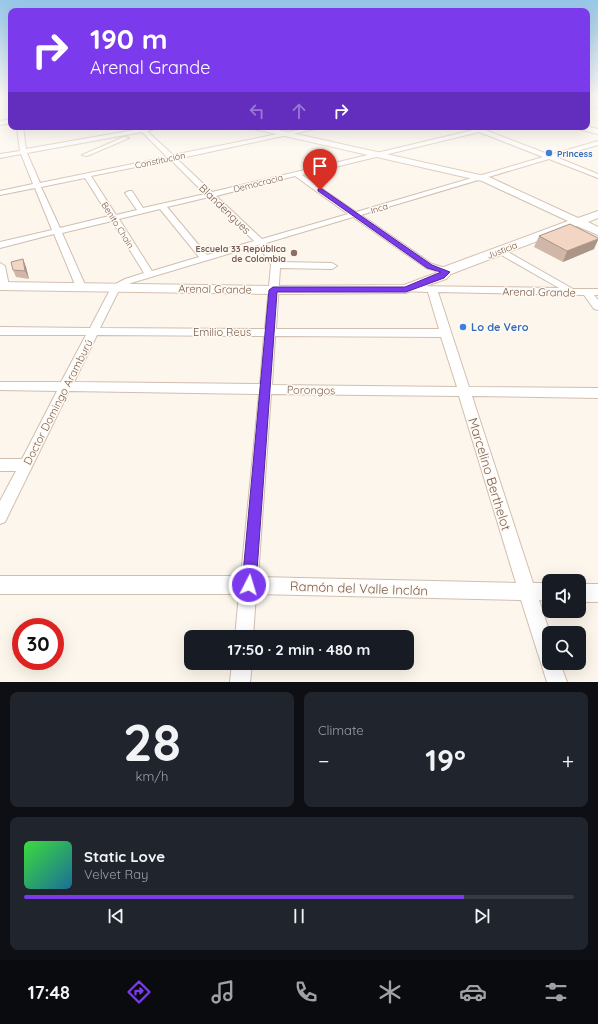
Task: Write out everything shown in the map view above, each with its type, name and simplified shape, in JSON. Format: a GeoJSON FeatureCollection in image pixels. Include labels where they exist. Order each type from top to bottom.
{"type":"FeatureCollection","features":[{"type":"Feature","properties":{"kind":"street"},"geometry":{"type":"LineString","coordinates":[[20,130],[23,152],[81,287]]}},
{"type":"Feature","properties":{"kind":"street"},"geometry":{"type":"LineString","coordinates":[[0,156],[143,130]]}},
{"type":"Feature","properties":{"kind":"street","name":"Blandengues"},"geometry":{"type":"LineString","coordinates":[[143,130],[260,242],[276,265]]}},
{"type":"Feature","properties":{"kind":"street"},"geometry":{"type":"LineString","coordinates":[[268,130],[490,181],[598,231]]}},
{"type":"Feature","properties":{"kind":"street","name":"Constitución"},"geometry":{"type":"LineString","coordinates":[[0,193],[306,130]]}},
{"type":"Feature","properties":{"kind":"street"},"geometry":{"type":"LineString","coordinates":[[480,130],[598,176]]}},
{"type":"Feature","properties":{"kind":"street","name":"Democracia"},"geometry":{"type":"LineString","coordinates":[[0,245],[480,130]]}},
{"type":"Feature","properties":{"kind":"street"},"geometry":{"type":"LineString","coordinates":[[85,154],[133,135],[133,132]]}},
{"type":"Feature","properties":{"kind":"street","name":"Inca"},"geometry":{"type":"LineString","coordinates":[[115,288],[128,281],[598,143]]}},
{"type":"Feature","properties":{"kind":"street"},"geometry":{"type":"LineString","coordinates":[[296,174],[429,266],[446,272]]}},
{"type":"Feature","properties":{"kind":"street","name":"Benito Chain"},"geometry":{"type":"LineString","coordinates":[[87,175],[150,275]]}},
{"type":"Feature","properties":{"kind":"street"},"geometry":{"type":"LineString","coordinates":[[129,193],[141,211]]}},
{"type":"Feature","properties":{"kind":"street"},"geometry":{"type":"LineString","coordinates":[[162,206],[205,259]]}},
{"type":"Feature","properties":{"kind":"street","name":"Justicia"},"geometry":{"type":"LineString","coordinates":[[406,290],[441,276],[446,272],[598,214]]}},
{"type":"Feature","properties":{"kind":"street"},"geometry":{"type":"LineString","coordinates":[[502,251],[573,292]]}},
{"type":"Feature","properties":{"kind":"street"},"geometry":{"type":"LineString","coordinates":[[245,630],[276,265],[332,266]]}},
{"type":"Feature","properties":{"kind":"street"},"geometry":{"type":"LineString","coordinates":[[0,266],[2,286]]}},
{"type":"Feature","properties":{"kind":"street","name":"Arenal Grande"},"geometry":{"type":"LineString","coordinates":[[2,286],[273,290],[598,292]]}},
{"type":"Feature","properties":{"kind":"street","name":"Doctor Domingo Aramburú"},"geometry":{"type":"LineString","coordinates":[[0,517],[115,288]]}},
{"type":"Feature","properties":{"kind":"street","name":"Marcelino Berthelot"},"geometry":{"type":"LineString","coordinates":[[432,290],[542,638]]}},
{"type":"Feature","properties":{"kind":"street"},"geometry":{"type":"LineString","coordinates":[[587,292],[598,307]]}},
{"type":"Feature","properties":{"kind":"street","name":"Emilio Reus"},"geometry":{"type":"LineString","coordinates":[[0,331],[445,333]]}},
{"type":"Feature","properties":{"kind":"street","name":"Porongos"},"geometry":{"type":"LineString","coordinates":[[0,386],[66,388],[598,393]]}},
{"type":"Feature","properties":{"kind":"street"},"geometry":{"type":"LineString","coordinates":[[0,465],[26,465]]}},
{"type":"Feature","properties":{"kind":"street","name":"Ramón del Valle Inclán"},"geometry":{"type":"LineString","coordinates":[[0,585],[249,585],[542,592]]}},
{"type":"Feature","properties":{"kind":"street"},"geometry":{"type":"LineString","coordinates":[[586,593],[598,593]]}},
{"type":"Feature","properties":{"kind":"street"},"geometry":{"type":"LineString","coordinates":[[240,682],[241,670]]}},
{"type":"Feature","properties":{"kind":"street"},"geometry":{"type":"LineString","coordinates":[[553,670],[557,682]]}},
{"type":"Feature","properties":{"kind":"building"},"geometry":{"type":"Polygon","coordinates":[[[570,224],[598,239],[567,251],[539,236],[570,224]]]}},
{"type":"Feature","properties":{"kind":"building"},"geometry":{"type":"Polygon","coordinates":[[[23,259],[25,271],[13,270],[11,262],[23,259]]]}},
{"type":"Feature","properties":{"kind":"place","name":"Princess"},"geometry":{"type":"Point","coordinates":[549,153]}},
{"type":"Feature","properties":{"kind":"place","name":"Escuela 33 República de Colombia"},"geometry":{"type":"Point","coordinates":[294,253]}},
{"type":"Feature","properties":{"kind":"place","name":"Lo de Vero"},"geometry":{"type":"Point","coordinates":[463,327]}},
{"type":"Feature","properties":{"kind":"route"},"geometry":{"type":"LineString","coordinates":[[249,585],[273,290],[406,290],[441,276],[446,272],[429,266],[320,190]]}}]}
